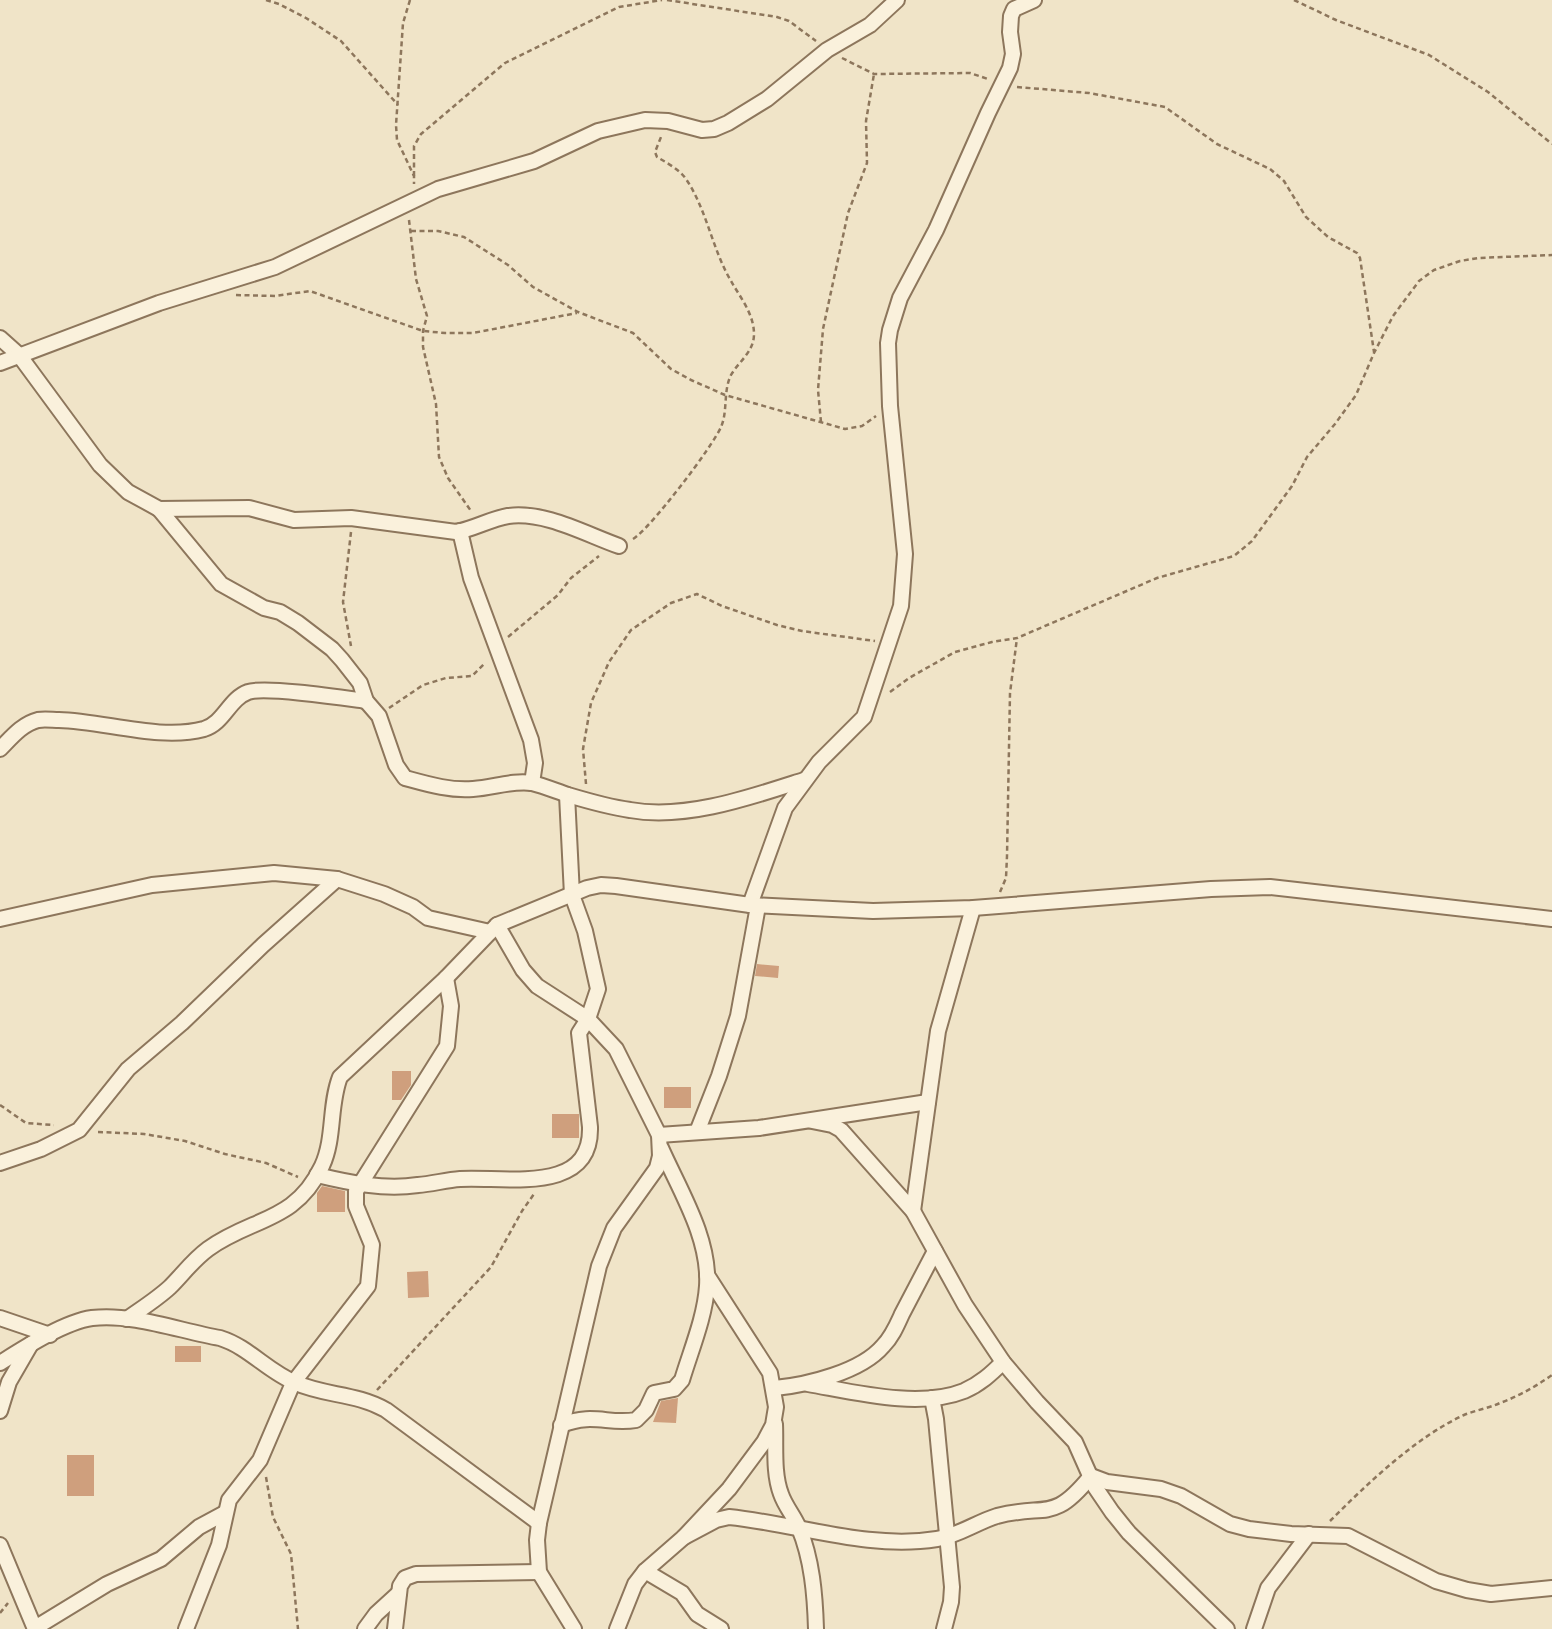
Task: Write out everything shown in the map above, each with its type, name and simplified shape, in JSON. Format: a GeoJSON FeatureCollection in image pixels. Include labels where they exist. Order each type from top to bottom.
{"type":"FeatureCollection","features":[{"type":"Feature","properties":{"kind":"street"},"geometry":{"type":"LineString","coordinates":[[0,363],[159,303],[275,267],[438,189],[534,161],[598,131],[645,120],[668,121],[702,130],[714,129],[766,99],[827,50],[870,25],[897,0]]}},
{"type":"Feature","properties":{"kind":"street"},"geometry":{"type":"LineString","coordinates":[[697,1132],[738,1016],[754,906],[785,808],[804,780],[864,717],[901,606],[905,554],[890,405],[888,343],[900,299],[936,230],[1010,68],[1013,54],[1011,16],[1014,9],[1034,0]]}},
{"type":"Feature","properties":{"kind":"street"},"geometry":{"type":"LineString","coordinates":[[0,338],[19,355],[100,465],[128,492],[159,509],[221,584],[264,608],[280,612],[331,649],[360,683],[366,701],[379,716],[396,765],[405,778],[440,787],[471,790],[517,782],[532,783],[567,795],[633,811],[676,811],[737,801],[804,780]]}},
{"type":"Feature","properties":{"kind":"street"},"geometry":{"type":"LineString","coordinates":[[159,509],[249,508],[294,520],[351,518],[439,531],[460,531],[504,517],[529,515],[619,546]]}},
{"type":"Feature","properties":{"kind":"street"},"geometry":{"type":"LineString","coordinates":[[460,531],[471,578],[531,740],[535,763],[532,783]]}},
{"type":"Feature","properties":{"kind":"street"},"geometry":{"type":"LineString","coordinates":[[0,749],[20,729],[39,720],[74,720],[169,732],[204,729],[220,720],[236,700],[250,692],[272,691],[366,701]]}},
{"type":"Feature","properties":{"kind":"street"},"geometry":{"type":"LineString","coordinates":[[317,1175],[360,1185],[417,1186],[463,1178],[524,1181],[553,1176],[579,1162],[589,1148],[590,1127],[579,1035],[588,1018],[598,982],[572,895],[567,795]]}},
{"type":"Feature","properties":{"kind":"street"},"geometry":{"type":"LineString","coordinates":[[0,919],[152,885],[274,873],[337,879],[384,894],[413,907],[428,918],[493,928],[537,986],[588,1018],[616,1049],[660,1140],[701,1237],[707,1275],[705,1300],[682,1380],[677,1387],[654,1393],[646,1410],[636,1420],[592,1417],[561,1425]]}},
{"type":"Feature","properties":{"kind":"street"},"geometry":{"type":"LineString","coordinates":[[0,1163],[41,1149],[79,1130],[128,1069],[182,1023],[263,944],[337,879]]}},
{"type":"Feature","properties":{"kind":"street"},"geometry":{"type":"LineString","coordinates":[[127,1319],[228,1236],[286,1210],[298,1200],[317,1175],[325,1158],[335,1090],[340,1077],[446,978],[493,928],[594,886],[754,906],[873,911],[973,908],[1211,889],[1270,887],[1552,919]]}},
{"type":"Feature","properties":{"kind":"street"},"geometry":{"type":"LineString","coordinates":[[913,1211],[940,1021],[973,908]]}},
{"type":"Feature","properties":{"kind":"street"},"geometry":{"type":"LineString","coordinates":[[186,1629],[219,1545],[229,1500],[260,1460],[293,1383],[368,1286],[372,1245],[356,1206],[356,1192],[447,1046],[451,1006],[446,978]]}},
{"type":"Feature","properties":{"kind":"street"},"geometry":{"type":"LineString","coordinates":[[660,1140],[697,1132],[759,1129],[928,1102]]}},
{"type":"Feature","properties":{"kind":"street"},"geometry":{"type":"LineString","coordinates":[[813,1121],[841,1130],[913,1211],[965,1306],[1003,1362],[1075,1442],[1112,1512],[1129,1533],[1227,1629]]}},
{"type":"Feature","properties":{"kind":"street"},"geometry":{"type":"LineString","coordinates":[[574,1629],[539,1572],[539,1522],[603,1252],[614,1228],[657,1168],[660,1140]]}},
{"type":"Feature","properties":{"kind":"street"},"geometry":{"type":"LineString","coordinates":[[775,1388],[807,1383],[862,1362],[884,1345],[935,1251]]}},
{"type":"Feature","properties":{"kind":"street"},"geometry":{"type":"LineString","coordinates":[[617,1629],[635,1584],[645,1571],[684,1537],[741,1474],[773,1425],[775,1388],[763,1359],[707,1275]]}},
{"type":"Feature","properties":{"kind":"street"},"geometry":{"type":"LineString","coordinates":[[0,1318],[50,1335]]}},
{"type":"Feature","properties":{"kind":"street"},"geometry":{"type":"LineString","coordinates":[[0,1363],[31,1343],[77,1321],[92,1318],[127,1319],[234,1342],[293,1383],[368,1400],[393,1415],[539,1522]]}},
{"type":"Feature","properties":{"kind":"street"},"geometry":{"type":"LineString","coordinates":[[0,1411],[9,1382],[31,1343]]}},
{"type":"Feature","properties":{"kind":"street"},"geometry":{"type":"LineString","coordinates":[[807,1383],[857,1393],[932,1398],[964,1391],[986,1379],[1003,1362]]}},
{"type":"Feature","properties":{"kind":"street"},"geometry":{"type":"LineString","coordinates":[[932,1398],[953,1587],[944,1629]]}},
{"type":"Feature","properties":{"kind":"street"},"geometry":{"type":"LineString","coordinates":[[774,1417],[778,1484],[805,1546],[815,1596],[816,1629]]}},
{"type":"Feature","properties":{"kind":"street"},"geometry":{"type":"LineString","coordinates":[[1091,1476],[1107,1482],[1161,1489],[1181,1496],[1230,1524],[1249,1530],[1348,1536],[1436,1581],[1467,1590],[1491,1594],[1552,1588]]}},
{"type":"Feature","properties":{"kind":"street"},"geometry":{"type":"LineString","coordinates":[[684,1537],[724,1517],[873,1540],[923,1541],[948,1536],[1000,1516],[1057,1508],[1075,1496],[1091,1476]]}},
{"type":"Feature","properties":{"kind":"street"},"geometry":{"type":"LineString","coordinates":[[0,1545],[35,1629],[107,1584],[161,1559],[199,1527],[225,1513]]}},
{"type":"Feature","properties":{"kind":"street"},"geometry":{"type":"LineString","coordinates":[[1254,1629],[1268,1588],[1313,1534]]}},
{"type":"Feature","properties":{"kind":"street"},"geometry":{"type":"LineString","coordinates":[[645,1571],[682,1593],[696,1614],[721,1629]]}},
{"type":"Feature","properties":{"kind":"street"},"geometry":{"type":"LineString","coordinates":[[395,1629],[399,1593],[405,1578],[416,1574],[539,1572]]}},
{"type":"Feature","properties":{"kind":"street"},"geometry":{"type":"LineString","coordinates":[[365,1629],[376,1614],[399,1593]]}},
{"type":"Feature","properties":{"kind":"path"},"geometry":{"type":"LineString","coordinates":[[266,0],[306,18],[341,41],[398,106]]}},
{"type":"Feature","properties":{"kind":"path"},"geometry":{"type":"LineString","coordinates":[[410,0],[403,23],[397,141],[414,176]]}},
{"type":"Feature","properties":{"kind":"path"},"geometry":{"type":"LineString","coordinates":[[481,525],[448,478],[439,457],[436,404],[423,347],[427,316],[416,279],[411,231],[414,146],[421,134],[505,63],[619,7],[662,0],[777,17],[799,27],[827,50],[874,74],[970,74],[1001,86],[1089,93],[1165,107],[1217,144],[1270,169],[1283,181],[1306,216],[1328,237],[1357,253],[1360,258],[1374,353]]}},
{"type":"Feature","properties":{"kind":"path"},"geometry":{"type":"LineString","coordinates":[[1294,0],[1336,20],[1429,55],[1489,92],[1552,144]]}},
{"type":"Feature","properties":{"kind":"path"},"geometry":{"type":"LineString","coordinates":[[821,422],[818,390],[823,330],[848,213],[867,163],[866,121],[874,74]]}},
{"type":"Feature","properties":{"kind":"path"},"geometry":{"type":"LineString","coordinates":[[379,716],[406,694],[423,685],[446,678],[472,676],[497,648],[558,595],[571,578],[594,558],[639,535],[705,453],[722,426],[730,377],[745,359],[754,334],[744,301],[720,261],[691,187],[680,172],[657,157],[655,152],[668,121]]}},
{"type":"Feature","properties":{"kind":"path"},"geometry":{"type":"LineString","coordinates":[[411,231],[464,237],[508,265],[533,287],[578,312],[633,333],[671,369],[725,395],[854,429],[890,405]]}},
{"type":"Feature","properties":{"kind":"path"},"geometry":{"type":"LineString","coordinates":[[888,693],[955,652],[1017,638],[1157,578],[1234,556],[1252,541],[1292,486],[1307,457],[1356,395],[1392,316],[1419,281],[1434,270],[1478,258],[1552,255]]}},
{"type":"Feature","properties":{"kind":"path"},"geometry":{"type":"LineString","coordinates":[[232,295],[275,296],[310,291],[423,331],[445,334],[473,333],[578,312]]}},
{"type":"Feature","properties":{"kind":"path"},"geometry":{"type":"LineString","coordinates":[[351,518],[351,541],[343,601],[352,648]]}},
{"type":"Feature","properties":{"kind":"path"},"geometry":{"type":"LineString","coordinates":[[589,801],[582,763],[591,703],[609,662],[631,629],[671,603],[696,594],[722,606],[789,628],[889,643]]}},
{"type":"Feature","properties":{"kind":"path"},"geometry":{"type":"LineString","coordinates":[[993,906],[1006,878],[1010,802],[1010,693],[1017,638]]}},
{"type":"Feature","properties":{"kind":"path"},"geometry":{"type":"LineString","coordinates":[[0,1105],[26,1123],[54,1125]]}},
{"type":"Feature","properties":{"kind":"path"},"geometry":{"type":"LineString","coordinates":[[79,1130],[144,1134],[185,1141],[266,1163],[296,1177],[317,1175]]}},
{"type":"Feature","properties":{"kind":"path"},"geometry":{"type":"LineString","coordinates":[[368,1400],[491,1267],[528,1201],[553,1176]]}},
{"type":"Feature","properties":{"kind":"path"},"geometry":{"type":"LineString","coordinates":[[1313,1534],[1363,1489],[1435,1432],[1465,1414],[1499,1404],[1531,1390],[1552,1375]]}},
{"type":"Feature","properties":{"kind":"path"},"geometry":{"type":"LineString","coordinates":[[260,1460],[267,1478],[273,1517],[291,1554],[298,1629]]}},
{"type":"Feature","properties":{"kind":"building"},"geometry":{"type":"Polygon","coordinates":[[[757,964],[779,966],[778,978],[755,976],[757,964]]]}},
{"type":"Feature","properties":{"kind":"building"},"geometry":{"type":"Polygon","coordinates":[[[392,1071],[411,1071],[411,1085],[401,1100],[392,1100],[392,1071]]]}},
{"type":"Feature","properties":{"kind":"building"},"geometry":{"type":"Polygon","coordinates":[[[664,1087],[691,1087],[691,1108],[664,1108],[664,1087]]]}},
{"type":"Feature","properties":{"kind":"building"},"geometry":{"type":"Polygon","coordinates":[[[552,1114],[579,1114],[579,1138],[552,1138],[552,1114]]]}},
{"type":"Feature","properties":{"kind":"building"},"geometry":{"type":"Polygon","coordinates":[[[322,1186],[345,1191],[345,1212],[317,1212],[317,1193],[322,1186]]]}},
{"type":"Feature","properties":{"kind":"building"},"geometry":{"type":"Polygon","coordinates":[[[428,1271],[429,1297],[408,1298],[407,1272],[428,1271]]]}},
{"type":"Feature","properties":{"kind":"building"},"geometry":{"type":"Polygon","coordinates":[[[175,1346],[201,1346],[201,1362],[175,1362],[175,1346]]]}},
{"type":"Feature","properties":{"kind":"building"},"geometry":{"type":"Polygon","coordinates":[[[678,1398],[676,1423],[653,1422],[661,1401],[678,1398]]]}},
{"type":"Feature","properties":{"kind":"building"},"geometry":{"type":"Polygon","coordinates":[[[67,1455],[94,1455],[94,1496],[67,1496],[67,1455]]]}}]}
